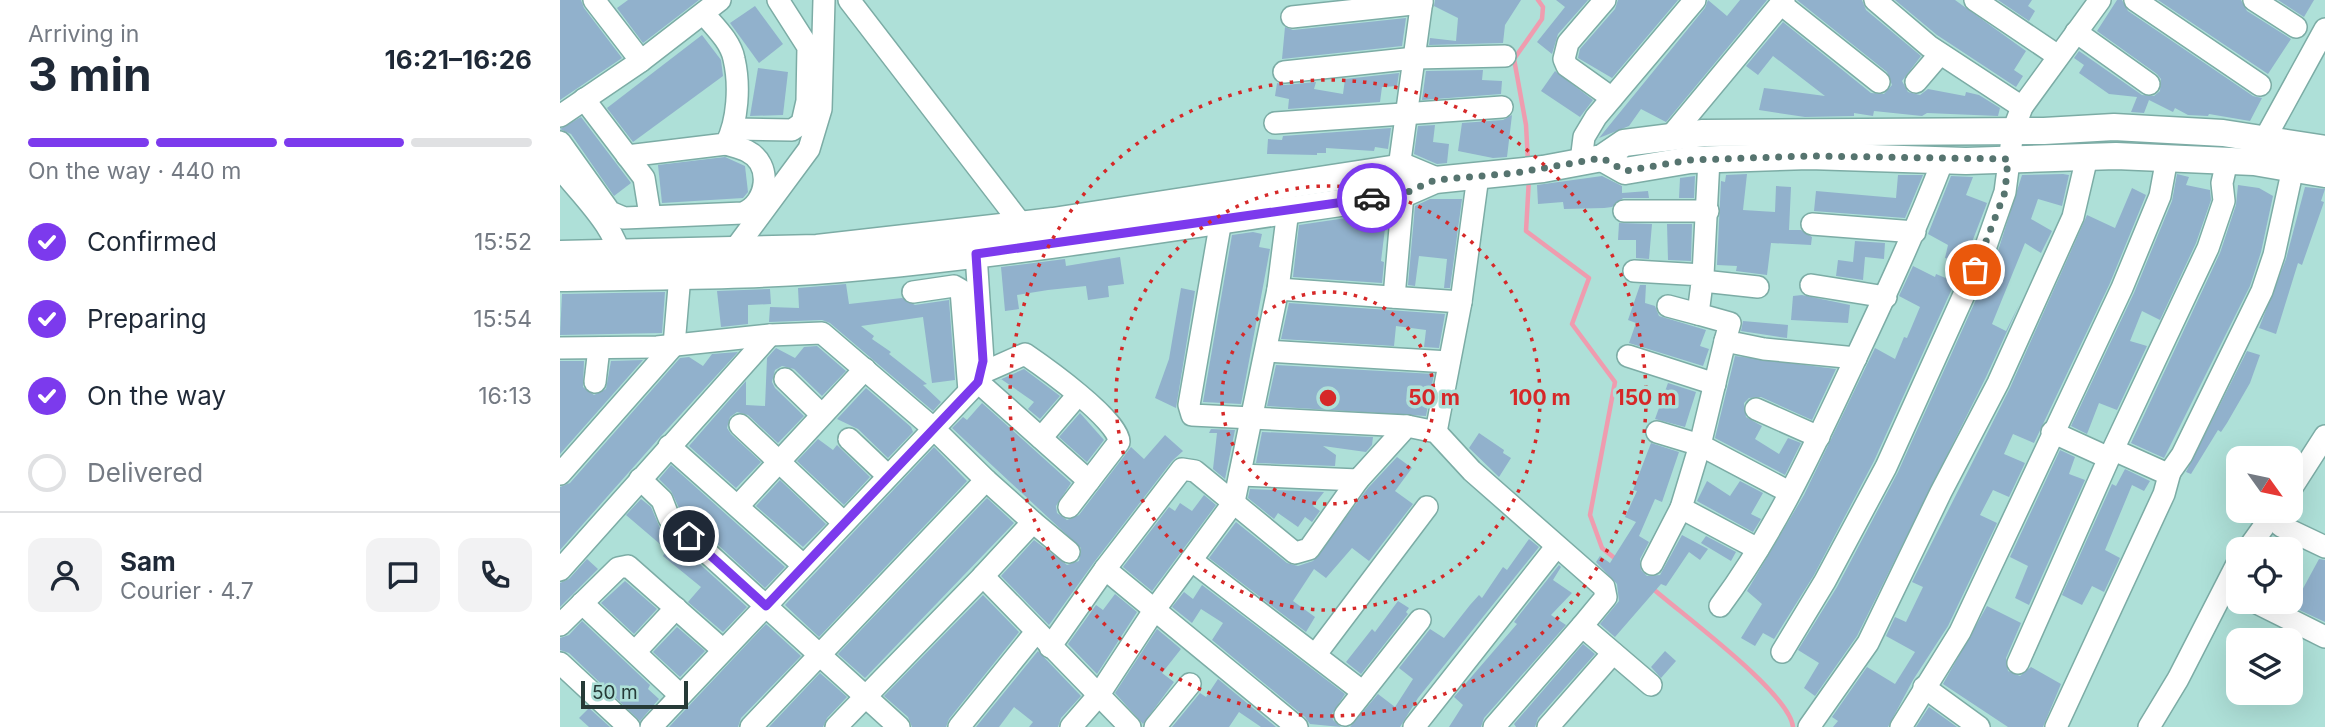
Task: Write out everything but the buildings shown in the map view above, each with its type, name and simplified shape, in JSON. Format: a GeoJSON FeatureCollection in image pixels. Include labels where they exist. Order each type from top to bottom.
{"type":"FeatureCollection","features":[{"type":"Feature","properties":{"kind":"main road"},"geometry":{"type":"LineString","coordinates":[[560,254],[680,275],[860,267],[975,242],[1401,181],[1543,169],[1592,160],[1624,143],[1703,133],[2017,119],[2161,129],[2258,150],[2325,149]]}},
{"type":"Feature","properties":{"kind":"main road"},"geometry":{"type":"LineString","coordinates":[[1592,160],[1625,171],[1709,159],[1809,156],[1943,160],[2087,157],[2227,161],[2258,150],[2293,169],[2325,174]]}},
{"type":"Feature","properties":{"kind":"main road"},"geometry":{"type":"LineString","coordinates":[[1022,236],[1221,220],[1288,210],[1401,181]]}},
{"type":"Feature","properties":{"kind":"main road"},"geometry":{"type":"LineString","coordinates":[[560,278],[621,264],[735,249],[975,242]]}},
{"type":"Feature","properties":{"kind":"street"},"geometry":{"type":"LineString","coordinates":[[627,156],[730,136],[792,130],[802,123],[807,101],[808,47],[778,0]]}},
{"type":"Feature","properties":{"kind":"street"},"geometry":{"type":"LineString","coordinates":[[735,249],[809,149],[821,108],[824,0]]}},
{"type":"Feature","properties":{"kind":"street"},"geometry":{"type":"LineString","coordinates":[[849,0],[1022,236]]}},
{"type":"Feature","properties":{"kind":"street"},"geometry":{"type":"LineString","coordinates":[[1605,0],[1568,43],[1564,60],[1567,66],[1612,98]]}},
{"type":"Feature","properties":{"kind":"street"},"geometry":{"type":"LineString","coordinates":[[1592,160],[1588,127],[1695,0]]}},
{"type":"Feature","properties":{"kind":"street"},"geometry":{"type":"LineString","coordinates":[[1875,0],[2017,119]]}},
{"type":"Feature","properties":{"kind":"street"},"geometry":{"type":"LineString","coordinates":[[1975,0],[2058,56]]}},
{"type":"Feature","properties":{"kind":"street"},"geometry":{"type":"LineString","coordinates":[[2135,0],[2260,85]]}},
{"type":"Feature","properties":{"kind":"street"},"geometry":{"type":"LineString","coordinates":[[2254,0],[2296,27]]}},
{"type":"Feature","properties":{"kind":"street"},"geometry":{"type":"LineString","coordinates":[[1292,17],[1422,1],[1405,113],[1394,297]]}},
{"type":"Feature","properties":{"kind":"street"},"geometry":{"type":"LineString","coordinates":[[601,2],[641,61]]}},
{"type":"Feature","properties":{"kind":"street"},"geometry":{"type":"LineString","coordinates":[[1670,137],[1783,2],[1879,82]]}},
{"type":"Feature","properties":{"kind":"street"},"geometry":{"type":"LineString","coordinates":[[1782,652],[1825,581],[1886,467],[1986,246],[2005,192],[2008,159],[2017,119],[2076,32],[2090,3]]}},
{"type":"Feature","properties":{"kind":"street"},"geometry":{"type":"LineString","coordinates":[[560,116],[641,61],[712,7],[734,59],[730,136]]}},
{"type":"Feature","properties":{"kind":"street"},"geometry":{"type":"LineString","coordinates":[[2258,150],[2325,29]]}},
{"type":"Feature","properties":{"kind":"street"},"geometry":{"type":"LineString","coordinates":[[2076,32],[2149,84]]}},
{"type":"Feature","properties":{"kind":"street"},"geometry":{"type":"LineString","coordinates":[[1916,82],[1940,54]]}},
{"type":"Feature","properties":{"kind":"street"},"geometry":{"type":"LineString","coordinates":[[1284,72],[1415,58],[1505,56]]}},
{"type":"Feature","properties":{"kind":"street"},"geometry":{"type":"LineString","coordinates":[[584,99],[644,178],[650,215]]}},
{"type":"Feature","properties":{"kind":"street"},"geometry":{"type":"LineString","coordinates":[[1275,123],[1502,107]]}},
{"type":"Feature","properties":{"kind":"street"},"geometry":{"type":"LineString","coordinates":[[560,142],[616,217],[743,213],[758,203],[765,180],[761,168],[749,152],[730,136]]}},
{"type":"Feature","properties":{"kind":"street"},"geometry":{"type":"LineString","coordinates":[[1809,727],[1868,643],[1998,383],[2073,217],[2087,157]]}},
{"type":"Feature","properties":{"kind":"street"},"geometry":{"type":"LineString","coordinates":[[1901,727],[1960,632],[2122,288],[2160,197],[2167,158]]}},
{"type":"Feature","properties":{"kind":"street"},"geometry":{"type":"LineString","coordinates":[[1698,314],[1708,211],[1709,159]]}},
{"type":"Feature","properties":{"kind":"street"},"geometry":{"type":"LineString","coordinates":[[1720,606],[1758,549],[1819,437],[1886,297],[1943,160]]}},
{"type":"Feature","properties":{"kind":"street"},"geometry":{"type":"LineString","coordinates":[[2018,663],[2208,248],[2224,201],[2222,183],[2227,161]]}},
{"type":"Feature","properties":{"kind":"street"},"geometry":{"type":"LineString","coordinates":[[560,168],[611,233],[621,264]]}},
{"type":"Feature","properties":{"kind":"street"},"geometry":{"type":"LineString","coordinates":[[2056,727],[2164,494],[2170,472],[2182,455],[2262,291],[2274,255],[2293,169]]}},
{"type":"Feature","properties":{"kind":"street"},"geometry":{"type":"LineString","coordinates":[[1436,432],[1461,302],[1478,176]]}},
{"type":"Feature","properties":{"kind":"street"},"geometry":{"type":"LineString","coordinates":[[1071,727],[1098,696],[1155,609],[1234,502],[1278,289],[1288,210]]}},
{"type":"Feature","properties":{"kind":"street"},"geometry":{"type":"LineString","coordinates":[[1624,211],[1708,211]]}},
{"type":"Feature","properties":{"kind":"street"},"geometry":{"type":"LineString","coordinates":[[1221,220],[1189,411],[1197,417],[1253,417],[1407,425],[1436,432],[1472,471],[1607,592],[1582,626],[1494,727]]}},
{"type":"Feature","properties":{"kind":"street"},"geometry":{"type":"LineString","coordinates":[[1812,224],[1915,232]]}},
{"type":"Feature","properties":{"kind":"street"},"geometry":{"type":"LineString","coordinates":[[975,242],[977,382]]}},
{"type":"Feature","properties":{"kind":"street"},"geometry":{"type":"LineString","coordinates":[[1634,271],[1758,286]]}},
{"type":"Feature","properties":{"kind":"street"},"geometry":{"type":"LineString","coordinates":[[560,474],[674,345],[680,275]]}},
{"type":"Feature","properties":{"kind":"street"},"geometry":{"type":"LineString","coordinates":[[1652,564],[1681,508],[1700,446],[1728,332],[1735,284]]}},
{"type":"Feature","properties":{"kind":"street"},"geometry":{"type":"LineString","coordinates":[[1811,285],[1886,297]]}},
{"type":"Feature","properties":{"kind":"street"},"geometry":{"type":"LineString","coordinates":[[913,292],[954,286],[961,290],[977,382],[1089,481]]}},
{"type":"Feature","properties":{"kind":"street"},"geometry":{"type":"LineString","coordinates":[[1278,289],[1461,302]]}},
{"type":"Feature","properties":{"kind":"street"},"geometry":{"type":"LineString","coordinates":[[1668,306],[1698,314],[1764,349],[1856,358]]}},
{"type":"Feature","properties":{"kind":"street"},"geometry":{"type":"LineString","coordinates":[[560,348],[674,345],[770,335],[822,333],[933,428],[986,480],[1069,552]]}},
{"type":"Feature","properties":{"kind":"street"},"geometry":{"type":"LineString","coordinates":[[560,570],[770,335]]}},
{"type":"Feature","properties":{"kind":"street"},"geometry":{"type":"LineString","coordinates":[[595,382],[600,348]]}},
{"type":"Feature","properties":{"kind":"street"},"geometry":{"type":"LineString","coordinates":[[1266,351],[1449,362]]}},
{"type":"Feature","properties":{"kind":"street"},"geometry":{"type":"LineString","coordinates":[[651,727],[977,382],[1025,354],[1063,380],[1077,396],[1115,428],[1120,439],[1069,507]]}},
{"type":"Feature","properties":{"kind":"street"},"geometry":{"type":"LineString","coordinates":[[1628,356],[1715,384]]}},
{"type":"Feature","properties":{"kind":"street"},"geometry":{"type":"LineString","coordinates":[[738,506],[865,369]]}},
{"type":"Feature","properties":{"kind":"street"},"geometry":{"type":"LineString","coordinates":[[785,379],[822,415]]}},
{"type":"Feature","properties":{"kind":"street"},"geometry":{"type":"LineString","coordinates":[[1041,438],[1077,396]]}},
{"type":"Feature","properties":{"kind":"street"},"geometry":{"type":"LineString","coordinates":[[1756,409],[1819,437]]}},
{"type":"Feature","properties":{"kind":"street"},"geometry":{"type":"LineString","coordinates":[[740,425],[843,522]]}},
{"type":"Feature","properties":{"kind":"street"},"geometry":{"type":"LineString","coordinates":[[959,727],[1043,640],[1105,569],[1182,469],[1195,471],[1290,551],[1302,553],[1309,549],[1358,480],[1407,425]]}},
{"type":"Feature","properties":{"kind":"street"},"geometry":{"type":"LineString","coordinates":[[1657,432],[1700,446],[1789,492]]}},
{"type":"Feature","properties":{"kind":"street"},"geometry":{"type":"LineString","coordinates":[[2052,432],[2170,472]]}},
{"type":"Feature","properties":{"kind":"street"},"geometry":{"type":"LineString","coordinates":[[2303,470],[2325,436]]}},
{"type":"Feature","properties":{"kind":"street"},"geometry":{"type":"LineString","coordinates":[[849,439],[887,475]]}},
{"type":"Feature","properties":{"kind":"street"},"geometry":{"type":"LineString","coordinates":[[669,446],[803,565]]}},
{"type":"Feature","properties":{"kind":"street"},"geometry":{"type":"LineString","coordinates":[[1240,475],[1358,480]]}},
{"type":"Feature","properties":{"kind":"street"},"geometry":{"type":"LineString","coordinates":[[640,479],[662,500],[669,518],[899,727]]}},
{"type":"Feature","properties":{"kind":"street"},"geometry":{"type":"LineString","coordinates":[[751,727],[986,480]]}},
{"type":"Feature","properties":{"kind":"street"},"geometry":{"type":"LineString","coordinates":[[1316,654],[1427,507]]}},
{"type":"Feature","properties":{"kind":"street"},"geometry":{"type":"LineString","coordinates":[[1681,508],[1758,549]]}},
{"type":"Feature","properties":{"kind":"street"},"geometry":{"type":"LineString","coordinates":[[836,727],[867,698],[1033,522]]}},
{"type":"Feature","properties":{"kind":"street"},"geometry":{"type":"LineString","coordinates":[[2260,537],[2273,523]]}},
{"type":"Feature","properties":{"kind":"street"},"geometry":{"type":"LineString","coordinates":[[2286,523],[2325,547]]}},
{"type":"Feature","properties":{"kind":"street"},"geometry":{"type":"LineString","coordinates":[[1414,727],[1556,547]]}},
{"type":"Feature","properties":{"kind":"street"},"geometry":{"type":"LineString","coordinates":[[1191,560],[1363,692]]}},
{"type":"Feature","properties":{"kind":"street"},"geometry":{"type":"LineString","coordinates":[[560,625],[622,565],[632,568],[723,650]]}},
{"type":"Feature","properties":{"kind":"street"},"geometry":{"type":"LineString","coordinates":[[1105,569],[1297,727]]}},
{"type":"Feature","properties":{"kind":"street"},"geometry":{"type":"LineString","coordinates":[[983,576],[1130,727]]}},
{"type":"Feature","properties":{"kind":"street"},"geometry":{"type":"LineString","coordinates":[[2149,727],[2226,585]]}},
{"type":"Feature","properties":{"kind":"street"},"geometry":{"type":"LineString","coordinates":[[582,603],[680,695]]}},
{"type":"Feature","properties":{"kind":"street"},"geometry":{"type":"LineString","coordinates":[[635,652],[676,608]]}},
{"type":"Feature","properties":{"kind":"street"},"geometry":{"type":"LineString","coordinates":[[2279,614],[2325,637]]}},
{"type":"Feature","properties":{"kind":"street"},"geometry":{"type":"LineString","coordinates":[[1345,715],[1420,620]]}},
{"type":"Feature","properties":{"kind":"street"},"geometry":{"type":"LineString","coordinates":[[1582,626],[1651,685]]}},
{"type":"Feature","properties":{"kind":"street"},"geometry":{"type":"LineString","coordinates":[[1551,726],[1612,653]]}},
{"type":"Feature","properties":{"kind":"street"},"geometry":{"type":"LineString","coordinates":[[560,663],[629,727]]}},
{"type":"Feature","properties":{"kind":"street"},"geometry":{"type":"LineString","coordinates":[[1155,727],[1190,684]]}},
{"type":"Feature","properties":{"kind":"street"},"geometry":{"type":"LineString","coordinates":[[1924,687],[1979,727]]}},
{"type":"Feature","properties":{"kind":"waterway"},"geometry":{"type":"LineString","coordinates":[[1528,162],[1526,125],[1514,59],[1542,19],[1543,7],[1538,0]]}},
{"type":"Feature","properties":{"kind":"waterway"},"geometry":{"type":"LineString","coordinates":[[1529,178],[1526,231],[1589,278],[1572,324],[1615,382],[1590,515],[1602,548],[1617,560]]}},
{"type":"Feature","properties":{"kind":"waterway"},"geometry":{"type":"LineString","coordinates":[[1651,587],[1732,654],[1774,694],[1787,712],[1793,727]]}},
{"type":"Feature","properties":{"kind":"way so far"},"geometry":{"type":"LineString","coordinates":[[1372,198],[1403,194],[1435,180],[1515,173],[1602,158],[1625,171],[1690,160],[1809,156],[1966,161],[2008,159],[2005,192],[1975,270]]}},
{"type":"Feature","properties":{"kind":"route"},"geometry":{"type":"LineString","coordinates":[[689,536],[766,606],[887,475],[978,382],[983,361],[976,254],[1372,198]]}}]}
